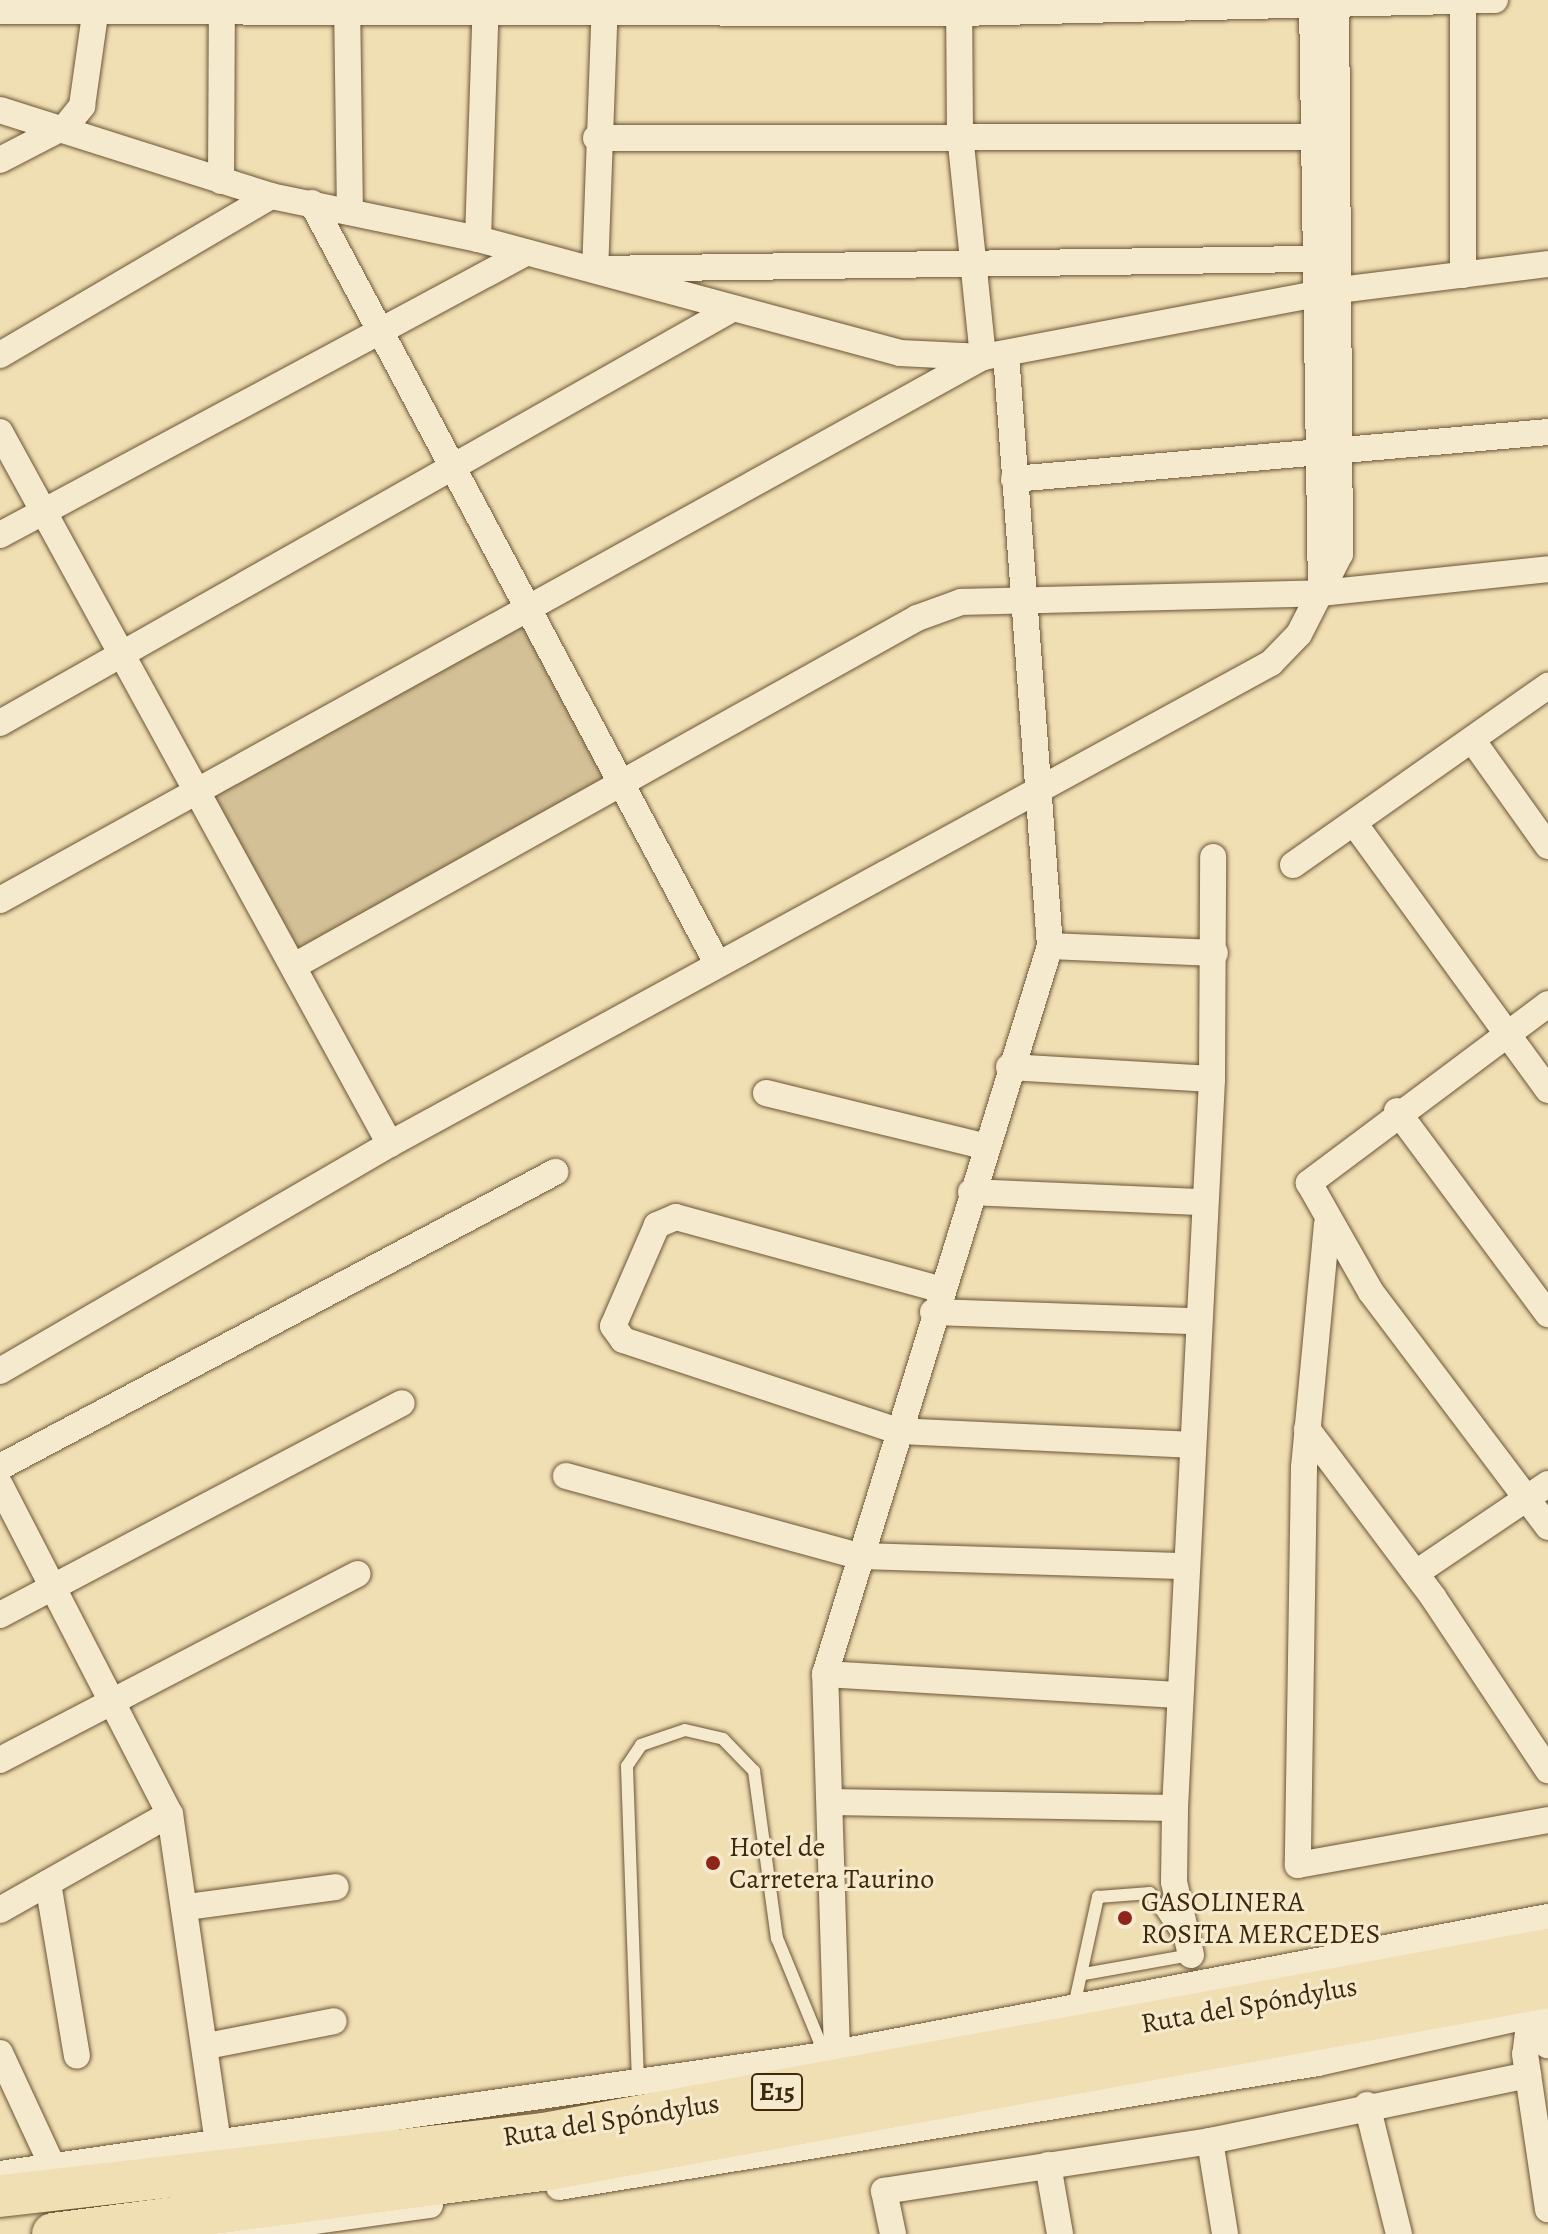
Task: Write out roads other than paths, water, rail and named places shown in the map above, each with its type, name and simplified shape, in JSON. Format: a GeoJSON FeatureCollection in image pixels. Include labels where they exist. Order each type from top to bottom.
{"type":"FeatureCollection","features":[{"type":"Feature","properties":{"kind":"highway","name":"Ruta del Spóndylus"},"geometry":{"type":"LineString","coordinates":[[53,2234],[372,2195],[544,2134],[1076,2041],[1536,1985]]}},
{"type":"Feature","properties":{"kind":"highway","name":"Ruta del Spóndylus"},"geometry":{"type":"LineString","coordinates":[[0,2196],[372,2195]]}},
{"type":"Feature","properties":{"kind":"street"},"geometry":{"type":"LineString","coordinates":[[1463,0],[1463,275]]}},
{"type":"Feature","properties":{"kind":"street"},"geometry":{"type":"LineString","coordinates":[[0,11],[97,7],[486,8],[605,4],[1324,5],[1495,0]]}},
{"type":"Feature","properties":{"kind":"street"},"geometry":{"type":"LineString","coordinates":[[595,269],[596,138],[605,4]]}},
{"type":"Feature","properties":{"kind":"street"},"geometry":{"type":"LineString","coordinates":[[1324,5],[1312,137],[1313,259],[1328,292]]}},
{"type":"Feature","properties":{"kind":"street"},"geometry":{"type":"LineString","coordinates":[[0,1371],[390,1144],[1271,663],[1299,634],[1340,554],[1329,457],[1324,5]]}},
{"type":"Feature","properties":{"kind":"street"},"geometry":{"type":"LineString","coordinates":[[831,2054],[830,1802],[825,1674],[983,1146],[1050,946],[1014,479],[995,355],[970,265],[960,135],[959,6]]}},
{"type":"Feature","properties":{"kind":"street"},"geometry":{"type":"LineString","coordinates":[[0,160],[66,126],[82,106],[97,7]]}},
{"type":"Feature","properties":{"kind":"street"},"geometry":{"type":"LineString","coordinates":[[221,181],[222,7]]}},
{"type":"Feature","properties":{"kind":"street"},"geometry":{"type":"LineString","coordinates":[[347,7],[350,211]]}},
{"type":"Feature","properties":{"kind":"street"},"geometry":{"type":"LineString","coordinates":[[478,239],[486,8]]}},
{"type":"Feature","properties":{"kind":"street"},"geometry":{"type":"LineString","coordinates":[[0,110],[66,126],[271,196],[478,239],[522,255],[595,269],[900,353],[995,355],[1328,292],[1548,264]]}},
{"type":"Feature","properties":{"kind":"street"},"geometry":{"type":"LineString","coordinates":[[596,138],[960,135],[1312,137]]}},
{"type":"Feature","properties":{"kind":"street"},"geometry":{"type":"LineString","coordinates":[[0,355],[271,196]]}},
{"type":"Feature","properties":{"kind":"street"},"geometry":{"type":"LineString","coordinates":[[312,203],[456,466],[718,965]]}},
{"type":"Feature","properties":{"kind":"street"},"geometry":{"type":"LineString","coordinates":[[0,535],[522,255]]}},
{"type":"Feature","properties":{"kind":"street"},"geometry":{"type":"LineString","coordinates":[[595,269],[1313,259]]}},
{"type":"Feature","properties":{"kind":"street"},"geometry":{"type":"LineString","coordinates":[[0,723],[732,309]]}},
{"type":"Feature","properties":{"kind":"street"},"geometry":{"type":"LineString","coordinates":[[0,900],[995,355]]}},
{"type":"Feature","properties":{"kind":"street"},"geometry":{"type":"LineString","coordinates":[[0,432],[194,793],[294,966],[390,1144]]}},
{"type":"Feature","properties":{"kind":"street"},"geometry":{"type":"LineString","coordinates":[[1014,479],[1329,457],[1548,432]]}},
{"type":"Feature","properties":{"kind":"street"},"geometry":{"type":"LineString","coordinates":[[294,966],[626,787],[917,618],[961,602],[1321,593],[1548,569]]}},
{"type":"Feature","properties":{"kind":"street"},"geometry":{"type":"LineString","coordinates":[[1293,865],[1548,686]]}},
{"type":"Feature","properties":{"kind":"street"},"geometry":{"type":"LineString","coordinates":[[1473,741],[1548,846]]}},
{"type":"Feature","properties":{"kind":"street"},"geometry":{"type":"LineString","coordinates":[[1354,823],[1548,1090]]}},
{"type":"Feature","properties":{"kind":"street"},"geometry":{"type":"LineString","coordinates":[[1191,1955],[1174,1882],[1177,1695],[1212,1079],[1215,953],[1213,857]]}},
{"type":"Feature","properties":{"kind":"street"},"geometry":{"type":"LineString","coordinates":[[1050,946],[1215,953]]}},
{"type":"Feature","properties":{"kind":"street"},"geometry":{"type":"LineString","coordinates":[[1548,1004],[1311,1175],[1327,1224],[1548,1527]]}},
{"type":"Feature","properties":{"kind":"street"},"geometry":{"type":"LineString","coordinates":[[1009,1067],[1212,1079]]}},
{"type":"Feature","properties":{"kind":"street"},"geometry":{"type":"LineString","coordinates":[[766,1093],[983,1146]]}},
{"type":"Feature","properties":{"kind":"street"},"geometry":{"type":"LineString","coordinates":[[1397,1111],[1548,1314]]}},
{"type":"Feature","properties":{"kind":"street"},"geometry":{"type":"LineString","coordinates":[[0,1467],[555,1172]]}},
{"type":"Feature","properties":{"kind":"street"},"geometry":{"type":"LineString","coordinates":[[971,1192],[1203,1202]]}},
{"type":"Feature","properties":{"kind":"street"},"geometry":{"type":"LineString","coordinates":[[1192,1445],[898,1431],[623,1340],[616,1316],[657,1225],[676,1217],[936,1300],[1197,1321]]}},
{"type":"Feature","properties":{"kind":"street"},"geometry":{"type":"LineString","coordinates":[[1327,1224],[1307,1429],[1298,1865],[1548,1820]]}},
{"type":"Feature","properties":{"kind":"street"},"geometry":{"type":"LineString","coordinates":[[0,1615],[402,1403]]}},
{"type":"Feature","properties":{"kind":"street"},"geometry":{"type":"LineString","coordinates":[[1307,1429],[1416,1573],[1548,1770]]}},
{"type":"Feature","properties":{"kind":"street"},"geometry":{"type":"LineString","coordinates":[[566,1476],[858,1556],[1183,1566]]}},
{"type":"Feature","properties":{"kind":"street"},"geometry":{"type":"LineString","coordinates":[[1416,1573],[1548,1484]]}},
{"type":"Feature","properties":{"kind":"street"},"geometry":{"type":"LineString","coordinates":[[0,1485],[114,1698],[170,1814],[188,1907],[218,2145]]}},
{"type":"Feature","properties":{"kind":"street"},"geometry":{"type":"LineString","coordinates":[[0,1760],[114,1698],[358,1574]]}},
{"type":"Feature","properties":{"kind":"street"},"geometry":{"type":"LineString","coordinates":[[825,1674],[1177,1695]]}},
{"type":"Feature","properties":{"kind":"street"},"geometry":{"type":"LineString","coordinates":[[830,1802],[1175,1808]]}},
{"type":"Feature","properties":{"kind":"street"},"geometry":{"type":"LineString","coordinates":[[0,1910],[170,1814]]}},
{"type":"Feature","properties":{"kind":"street"},"geometry":{"type":"LineString","coordinates":[[48,1883],[77,2056]]}},
{"type":"Feature","properties":{"kind":"street"},"geometry":{"type":"LineString","coordinates":[[188,1907],[336,1887]]}},
{"type":"Feature","properties":{"kind":"street"},"geometry":{"type":"LineString","coordinates":[[0,2174],[218,2145],[372,2195],[638,2083],[831,2054],[1076,2041],[1215,1986],[1548,1917]]}},
{"type":"Feature","properties":{"kind":"street"},"geometry":{"type":"LineString","coordinates":[[1536,1985],[1548,2045]]}},
{"type":"Feature","properties":{"kind":"street"},"geometry":{"type":"LineString","coordinates":[[1536,1985],[1528,2075],[1548,2209]]}},
{"type":"Feature","properties":{"kind":"street"},"geometry":{"type":"LineString","coordinates":[[223,2234],[372,2195],[955,2126],[1318,2063],[1536,1985]]}},
{"type":"Feature","properties":{"kind":"street"},"geometry":{"type":"LineString","coordinates":[[207,2046],[334,2021]]}},
{"type":"Feature","properties":{"kind":"street"},"geometry":{"type":"LineString","coordinates":[[0,2053],[53,2167]]}},
{"type":"Feature","properties":{"kind":"street"},"geometry":{"type":"LineString","coordinates":[[893,2234],[884,2191],[1210,2141],[1367,2105],[1528,2075]]}},
{"type":"Feature","properties":{"kind":"street"},"geometry":{"type":"LineString","coordinates":[[1367,2105],[1399,2234]]}},
{"type":"Feature","properties":{"kind":"street"},"geometry":{"type":"LineString","coordinates":[[1210,2141],[1225,2234]]}},
{"type":"Feature","properties":{"kind":"street"},"geometry":{"type":"LineString","coordinates":[[1048,2165],[1060,2234]]}},
{"type":"Feature","properties":{"kind":"lane"},"geometry":{"type":"LineString","coordinates":[[638,2083],[624,1786],[641,1745],[662,1734],[723,1739],[754,1771],[777,1938],[831,2054]]}},
{"type":"Feature","properties":{"kind":"lane"},"geometry":{"type":"LineString","coordinates":[[1076,2041],[1098,1897],[1150,1893],[1215,1986]]}},
{"type":"Feature","properties":{"kind":"lane"},"geometry":{"type":"LineString","coordinates":[[1084,1974],[1191,1955]]}},
{"type":"Feature","properties":{"kind":"place","name":"Hotel de Carretera Taurino"},"geometry":{"type":"Point","coordinates":[713,1863]}},
{"type":"Feature","properties":{"kind":"place","name":"GASOLINERA ROSITA MERCEDES"},"geometry":{"type":"Point","coordinates":[1125,1918]}}]}
